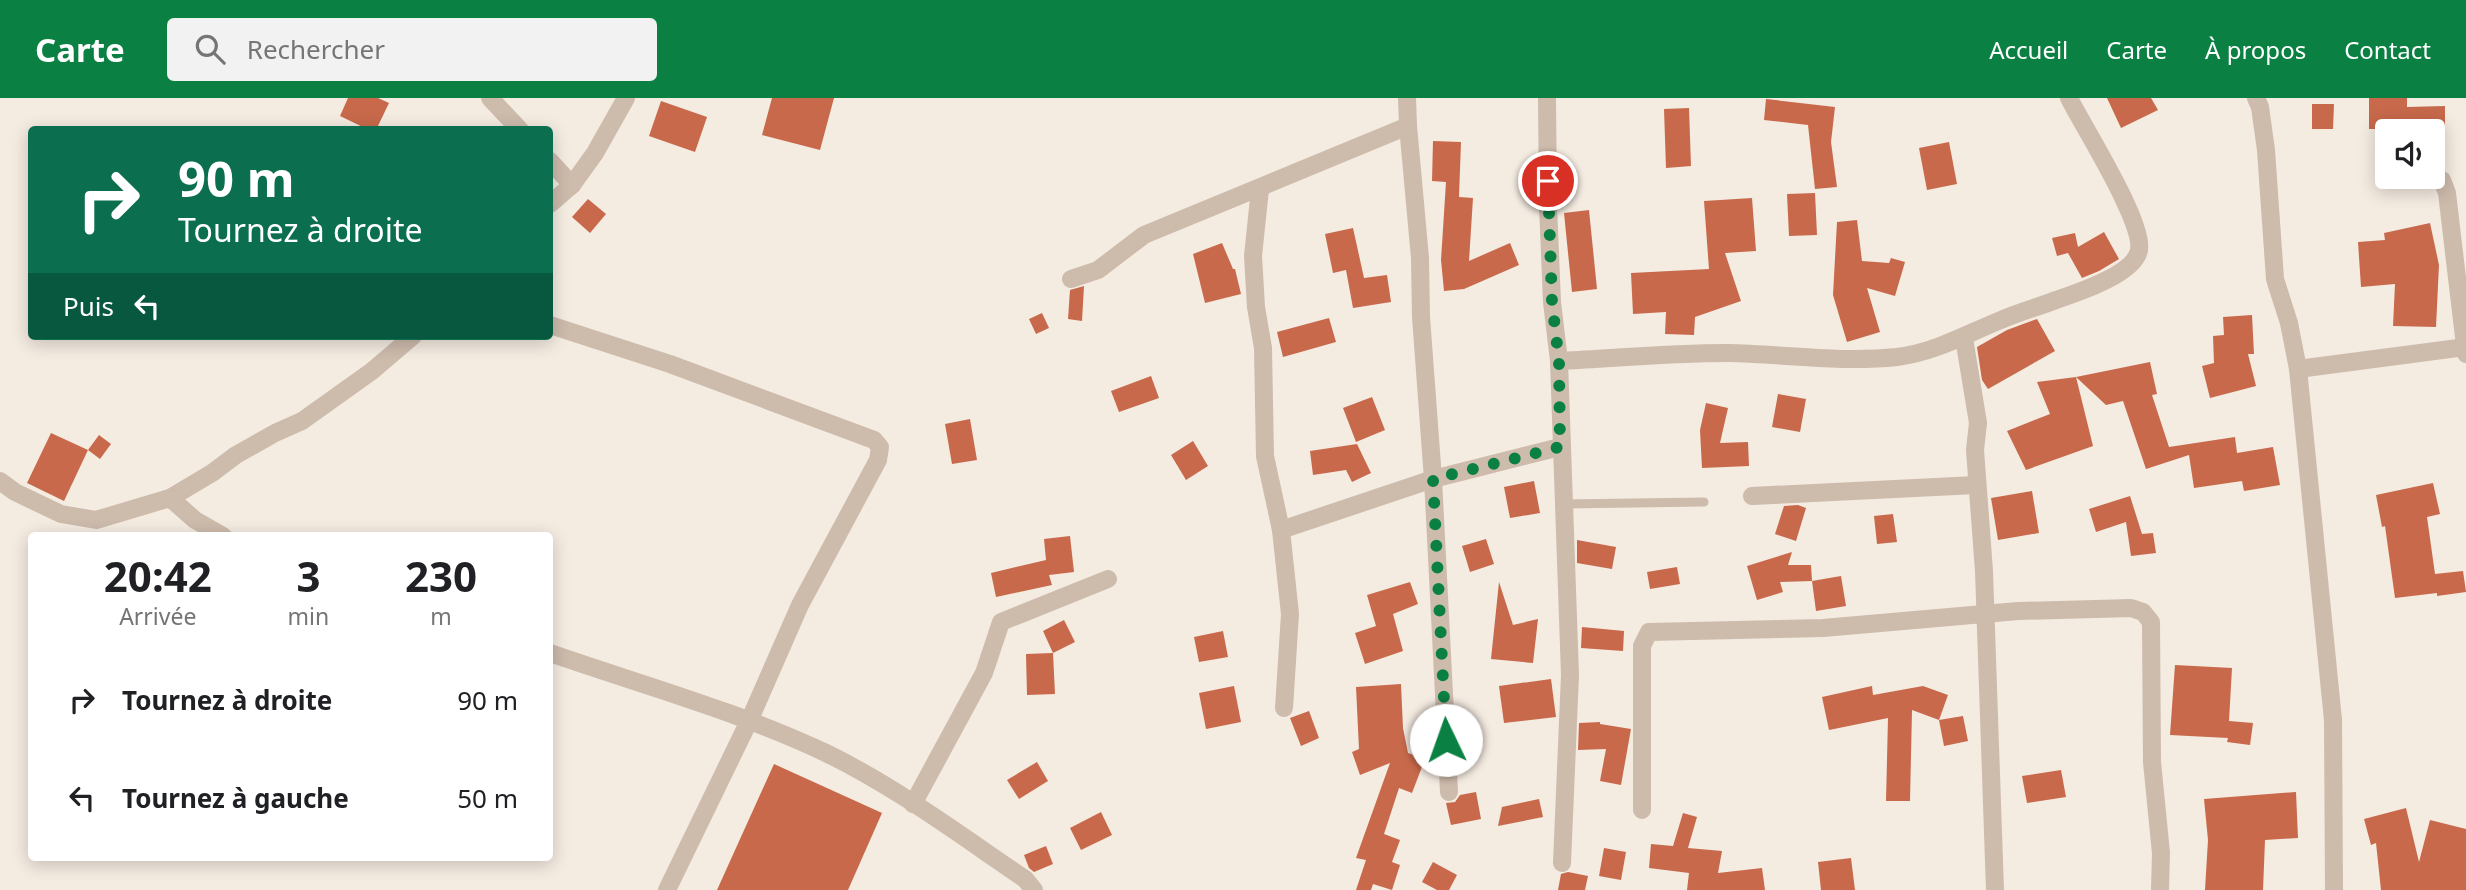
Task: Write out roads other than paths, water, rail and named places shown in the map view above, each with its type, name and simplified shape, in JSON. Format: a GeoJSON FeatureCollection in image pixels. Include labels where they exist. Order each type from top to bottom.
{"type":"FeatureCollection","features":[{"type":"Feature","properties":{"kind":"street"},"geometry":{"type":"LineString","coordinates":[[490,98],[516,126]]}},
{"type":"Feature","properties":{"kind":"street"},"geometry":{"type":"LineString","coordinates":[[553,201],[572,185],[595,153],[626,98]]}},
{"type":"Feature","properties":{"kind":"street"},"geometry":{"type":"LineString","coordinates":[[1407,98],[1420,258],[1421,317],[1433,479],[1449,792]]}},
{"type":"Feature","properties":{"kind":"street"},"geometry":{"type":"LineString","coordinates":[[1547,98],[1548,206],[1552,302],[1559,361],[1570,675],[1562,863]]}},
{"type":"Feature","properties":{"kind":"street"},"geometry":{"type":"LineString","coordinates":[[1559,361],[1728,353],[1833,359],[1898,356],[1964,338],[2000,320],[2078,293],[2126,270],[2139,253],[2140,237],[2112,175],[2069,98]]}},
{"type":"Feature","properties":{"kind":"street"},"geometry":{"type":"LineString","coordinates":[[2256,98],[2260,107],[2266,150],[2275,279],[2289,323],[2298,369],[2333,720],[2334,890]]}},
{"type":"Feature","properties":{"kind":"street"},"geometry":{"type":"LineString","coordinates":[[1071,279],[1098,270],[1144,235],[1408,126]]}},
{"type":"Feature","properties":{"kind":"street"},"geometry":{"type":"LineString","coordinates":[[553,164],[572,185]]}},
{"type":"Feature","properties":{"kind":"street"},"geometry":{"type":"LineString","coordinates":[[2298,369],[2465,350],[2445,188]]}},
{"type":"Feature","properties":{"kind":"street"},"geometry":{"type":"LineString","coordinates":[[1260,189],[1253,256],[1256,307],[1263,348],[1265,456],[1281,530],[1290,614],[1284,708]]}},
{"type":"Feature","properties":{"kind":"street"},"geometry":{"type":"LineString","coordinates":[[553,326],[670,365],[874,440],[880,447],[878,460],[800,605],[750,719],[667,890]]}},
{"type":"Feature","properties":{"kind":"street"},"geometry":{"type":"LineString","coordinates":[[1964,338],[1978,423],[1975,450],[1976,485],[1986,614],[1995,890]]}},
{"type":"Feature","properties":{"kind":"street"},"geometry":{"type":"LineString","coordinates":[[0,481],[15,492],[61,514],[96,520],[170,498],[246,450],[302,421],[372,371],[408,340]]}},
{"type":"Feature","properties":{"kind":"street"},"geometry":{"type":"LineString","coordinates":[[1281,530],[1433,479],[1560,447]]}},
{"type":"Feature","properties":{"kind":"street"},"geometry":{"type":"LineString","coordinates":[[1752,496],[1976,485]]}},
{"type":"Feature","properties":{"kind":"street"},"geometry":{"type":"LineString","coordinates":[[170,498],[195,520],[216,532]]}},
{"type":"Feature","properties":{"kind":"street"},"geometry":{"type":"LineString","coordinates":[[913,804],[984,673],[1001,622],[1108,579]]}},
{"type":"Feature","properties":{"kind":"street"},"geometry":{"type":"LineString","coordinates":[[1643,810],[1642,646],[1649,632],[1823,628],[1986,614],[2131,608],[2143,612],[2151,622],[2152,762],[2161,853],[2160,890]]}},
{"type":"Feature","properties":{"kind":"street"},"geometry":{"type":"LineString","coordinates":[[553,654],[750,719],[828,755],[913,804],[1025,879],[1034,890]]}},
{"type":"Feature","properties":{"kind":"lane"},"geometry":{"type":"LineString","coordinates":[[1563,504],[1704,502]]}}]}
